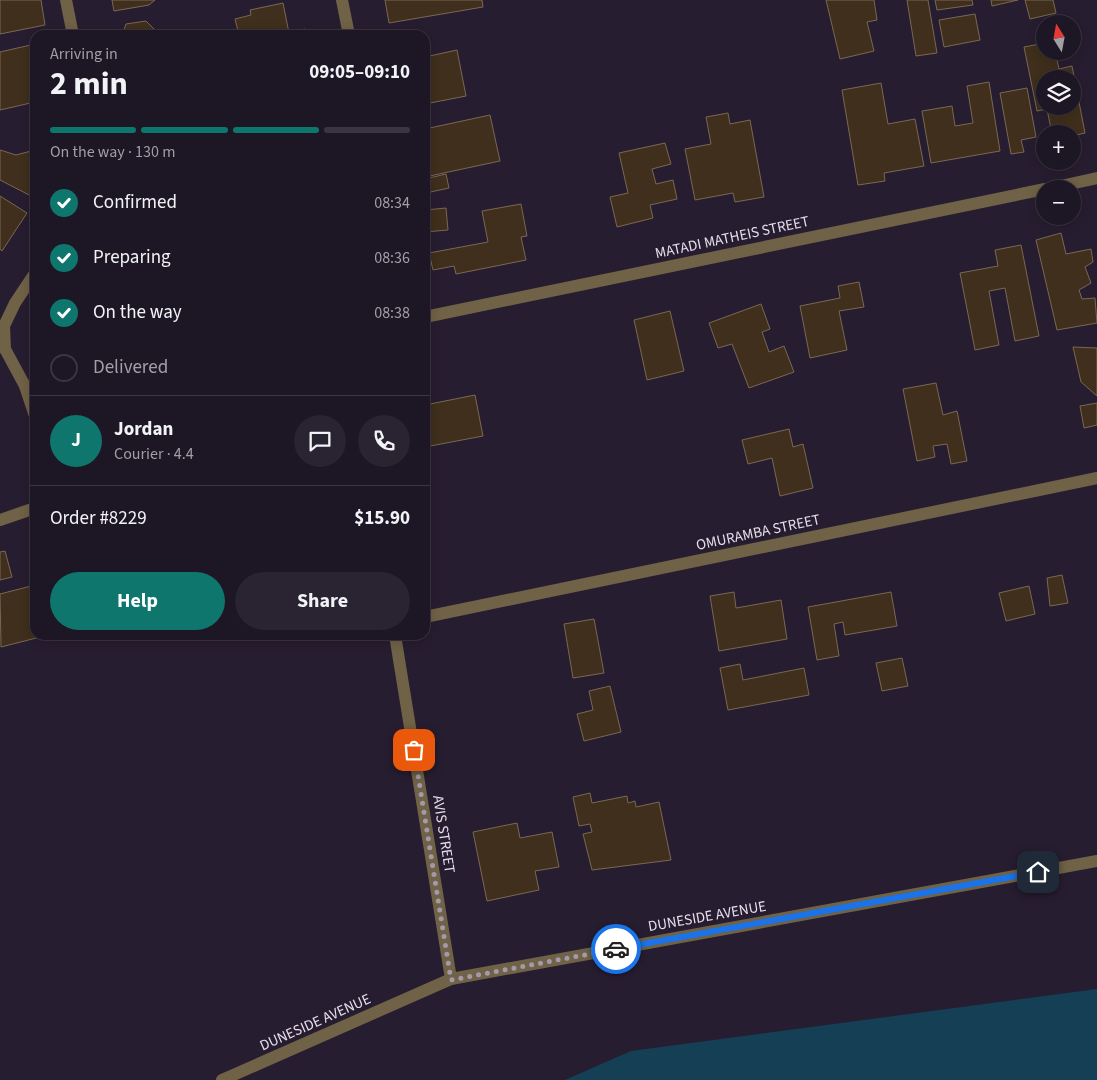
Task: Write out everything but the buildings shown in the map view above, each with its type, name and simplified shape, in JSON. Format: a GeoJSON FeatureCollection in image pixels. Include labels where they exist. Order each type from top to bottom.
{"type":"FeatureCollection","features":[{"type":"Feature","properties":{"kind":"street"},"geometry":{"type":"LineString","coordinates":[[66,0],[72,30]]}},
{"type":"Feature","properties":{"kind":"street"},"geometry":{"type":"LineString","coordinates":[[342,0],[348,30]]}},
{"type":"Feature","properties":{"kind":"street","name":"MATADI MATHEIS STREET"},"geometry":{"type":"LineString","coordinates":[[1081,181],[1097,178]]}},
{"type":"Feature","properties":{"kind":"street","name":"MATADI MATHEIS STREET"},"geometry":{"type":"LineString","coordinates":[[430,316],[1036,191]]}},
{"type":"Feature","properties":{"kind":"street"},"geometry":{"type":"LineString","coordinates":[[30,280],[14,303],[4,326],[2,348],[25,386],[30,401]]}},
{"type":"Feature","properties":{"kind":"street","name":"OMURAMBA STREET"},"geometry":{"type":"LineString","coordinates":[[430,617],[1097,478]]}},
{"type":"Feature","properties":{"kind":"street"},"geometry":{"type":"LineString","coordinates":[[0,520],[30,510]]}},
{"type":"Feature","properties":{"kind":"street","name":"AVIS STREET"},"geometry":{"type":"LineString","coordinates":[[396,640],[451,980]]}},
{"type":"Feature","properties":{"kind":"street","name":"DUNESIDE AVENUE"},"geometry":{"type":"LineString","coordinates":[[222,1080],[451,980],[1097,861]]}},
{"type":"Feature","properties":{"kind":"water"},"geometry":{"type":"Polygon","coordinates":[[[1097,989],[1097,1080],[565,1080],[631,1051],[1097,989]]]}},
{"type":"Feature","properties":{"kind":"way so far"},"geometry":{"type":"LineString","coordinates":[[414,750],[451,980],[616,949]]}},
{"type":"Feature","properties":{"kind":"route"},"geometry":{"type":"LineString","coordinates":[[616,949],[1038,872]]}}]}
